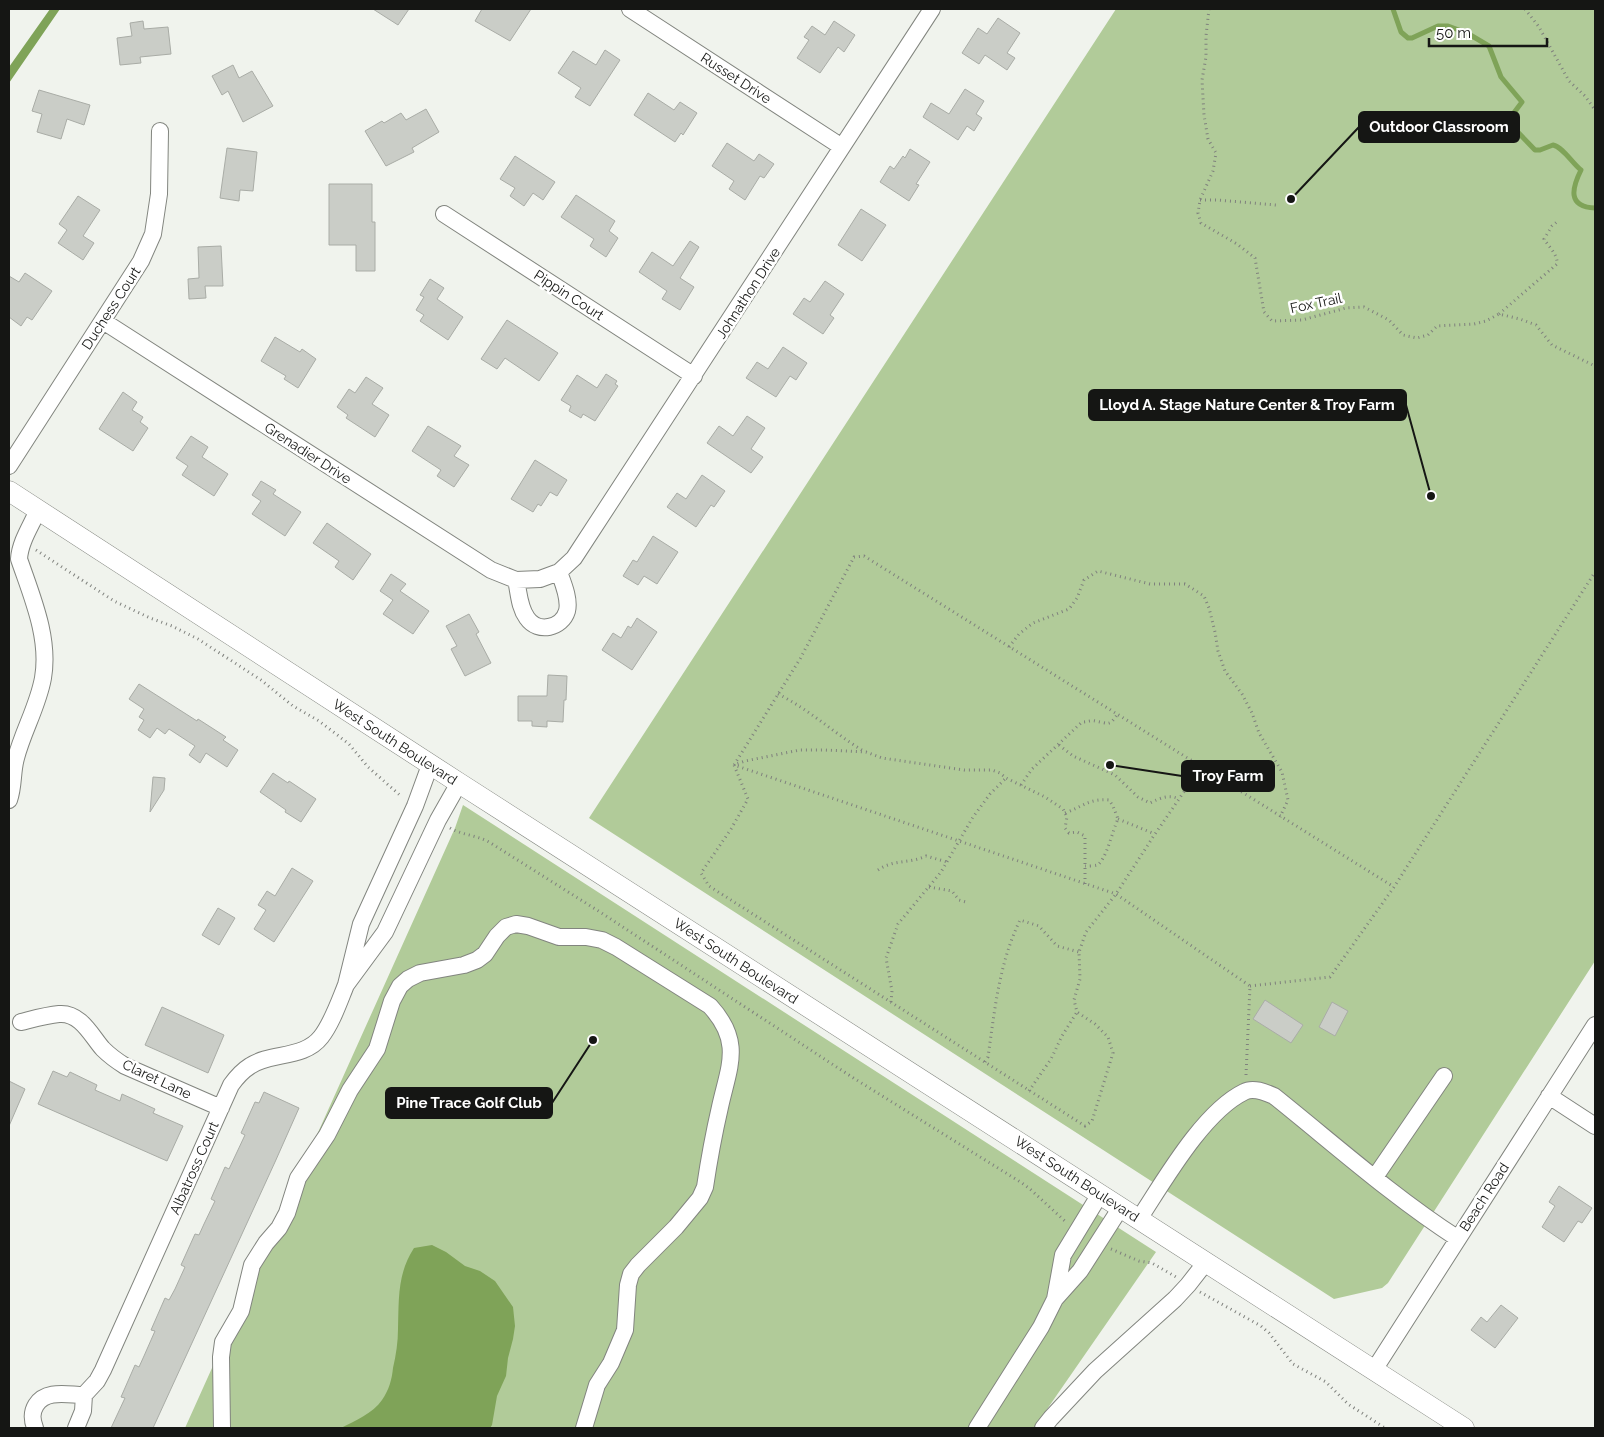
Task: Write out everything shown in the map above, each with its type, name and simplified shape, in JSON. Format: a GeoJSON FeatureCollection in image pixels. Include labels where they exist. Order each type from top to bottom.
{"type":"FeatureCollection","features":[{"type":"Feature","properties":{"kind":"main road","name":"West South Boulevard"},"geometry":{"type":"LineString","coordinates":[[9,491],[430,765],[1464,1428]]}},
{"type":"Feature","properties":{"kind":"street","name":"Russet Drive"},"geometry":{"type":"LineString","coordinates":[[630,9],[842,147]]}},
{"type":"Feature","properties":{"kind":"street","name":"Johnathon Drive"},"geometry":{"type":"LineString","coordinates":[[540,580],[559,572],[574,558],[932,9]]}},
{"type":"Feature","properties":{"kind":"street","name":"Duchess Court"},"geometry":{"type":"LineString","coordinates":[[9,466],[141,261],[153,234],[158,194],[160,131]]}},
{"type":"Feature","properties":{"kind":"street","name":"Pippin Court"},"geometry":{"type":"LineString","coordinates":[[444,214],[694,376]]}},
{"type":"Feature","properties":{"kind":"street","name":"Grenadier Drive"},"geometry":{"type":"LineString","coordinates":[[103,321],[491,570],[516,580],[540,580]]}},
{"type":"Feature","properties":{"kind":"street"},"geometry":{"type":"LineString","coordinates":[[9,800],[16,759],[42,679],[45,650],[36,612],[19,559],[23,542],[38,510]]}},
{"type":"Feature","properties":{"kind":"street"},"geometry":{"type":"LineString","coordinates":[[516,580],[520,604],[527,619],[536,626],[550,628],[562,621],[568,609],[566,590],[559,572]]}},
{"type":"Feature","properties":{"kind":"street","name":"Albatross Court"},"geometry":{"type":"LineString","coordinates":[[346,985],[361,924],[415,806],[430,765]]}},
{"type":"Feature","properties":{"kind":"street","name":"Albatross Court"},"geometry":{"type":"LineString","coordinates":[[76,1428],[83,1411],[84,1395],[97,1381],[103,1370],[231,1086],[238,1075],[250,1066],[260,1061],[306,1049],[320,1038],[346,985],[385,932],[438,820],[460,784]]}},
{"type":"Feature","properties":{"kind":"street"},"geometry":{"type":"LineString","coordinates":[[386,871],[409,879]]}},
{"type":"Feature","properties":{"kind":"street"},"geometry":{"type":"LineString","coordinates":[[222,1428],[221,1357],[223,1342],[241,1312],[252,1265],[266,1243],[279,1228],[287,1213],[298,1178],[327,1135],[350,1090],[377,1049],[392,1001],[400,986],[408,979],[420,973],[464,965],[477,960],[485,954],[497,936],[506,928],[516,924],[528,926],[559,937],[586,937],[602,940],[616,947],[710,1006],[721,1018],[727,1033],[730,1049],[730,1067],[720,1104],[705,1186],[700,1198],[676,1227],[631,1274],[628,1285],[625,1330],[611,1363],[597,1385],[584,1428]]}},
{"type":"Feature","properties":{"kind":"street","name":"Claret Lane"},"geometry":{"type":"LineString","coordinates":[[21,1022],[61,1014],[77,1019],[86,1026],[103,1049],[120,1062],[221,1108]]}},
{"type":"Feature","properties":{"kind":"street","name":"Beach Road"},"geometry":{"type":"LineString","coordinates":[[1374,1370],[1595,1025]]}},
{"type":"Feature","properties":{"kind":"street"},"geometry":{"type":"LineString","coordinates":[[1375,1178],[1444,1076]]}},
{"type":"Feature","properties":{"kind":"street"},"geometry":{"type":"LineString","coordinates":[[1139,1219],[1196,1136],[1216,1112],[1245,1091],[1260,1091],[1274,1096],[1375,1178],[1458,1238]]}},
{"type":"Feature","properties":{"kind":"street"},"geometry":{"type":"LineString","coordinates":[[1549,1096],[1595,1126]]}},
{"type":"Feature","properties":{"kind":"street"},"geometry":{"type":"LineString","coordinates":[[1055,1299],[1063,1255],[1100,1194]]}},
{"type":"Feature","properties":{"kind":"street"},"geometry":{"type":"LineString","coordinates":[[977,1428],[1041,1327],[1055,1299],[1080,1271],[1120,1207]]}},
{"type":"Feature","properties":{"kind":"street"},"geometry":{"type":"LineString","coordinates":[[1043,1428],[1095,1371],[1188,1285],[1206,1262]]}},
{"type":"Feature","properties":{"kind":"street"},"geometry":{"type":"LineString","coordinates":[[34,1428],[32,1414],[34,1407],[46,1396],[62,1394],[84,1395]]}},
{"type":"Feature","properties":{"kind":"path","name":"Fox Trail"},"geometry":{"type":"LineString","coordinates":[[1209,9],[1206,58],[1202,80],[1204,115],[1208,139],[1216,152],[1213,171],[1200,200],[1198,213],[1201,223],[1237,244],[1255,258],[1264,312],[1272,321],[1302,320],[1346,308],[1364,307],[1389,320],[1402,335],[1417,338],[1428,334],[1437,326],[1474,324],[1486,321],[1499,314],[1557,264],[1558,260],[1555,254],[1544,240],[1552,226],[1558,221]]}},
{"type":"Feature","properties":{"kind":"path"},"geometry":{"type":"LineString","coordinates":[[1525,9],[1539,27],[1569,81],[1585,96],[1595,110]]}},
{"type":"Feature","properties":{"kind":"path"},"geometry":{"type":"LineString","coordinates":[[1200,200],[1276,205]]}},
{"type":"Feature","properties":{"kind":"path"},"geometry":{"type":"LineString","coordinates":[[1499,314],[1520,318],[1536,325],[1552,345],[1595,366]]}},
{"type":"Feature","properties":{"kind":"path"},"geometry":{"type":"LineString","coordinates":[[23,542],[114,601],[198,639],[261,680],[293,706],[319,721],[349,744],[368,767],[399,795]]}},
{"type":"Feature","properties":{"kind":"path"},"geometry":{"type":"LineString","coordinates":[[734,765],[800,659],[854,558],[864,556],[1394,887]]}},
{"type":"Feature","properties":{"kind":"path"},"geometry":{"type":"LineString","coordinates":[[1009,647],[1019,634],[1033,623],[1069,609],[1077,598],[1084,580],[1098,571],[1150,584],[1185,584],[1192,588],[1204,596],[1216,632],[1218,651],[1225,671],[1242,694],[1252,713],[1259,733],[1282,772],[1288,800],[1280,817]]}},
{"type":"Feature","properties":{"kind":"path"},"geometry":{"type":"LineString","coordinates":[[734,765],[1116,894],[1250,986],[1330,977],[1394,887],[1595,572]]}},
{"type":"Feature","properties":{"kind":"path"},"geometry":{"type":"LineString","coordinates":[[778,694],[798,704],[841,737],[866,752],[882,758],[964,770],[992,770],[1045,797],[1063,809],[1067,817],[1065,828],[1069,833],[1077,832],[1084,836],[1085,884]]}},
{"type":"Feature","properties":{"kind":"path"},"geometry":{"type":"LineString","coordinates":[[1021,785],[1032,769],[1082,722],[1094,720],[1105,724],[1112,722],[1117,715]]}},
{"type":"Feature","properties":{"kind":"path"},"geometry":{"type":"LineString","coordinates":[[1059,745],[1073,756],[1115,775],[1138,798],[1150,803],[1161,797],[1173,796],[1179,799]]}},
{"type":"Feature","properties":{"kind":"path"},"geometry":{"type":"LineString","coordinates":[[734,765],[800,750],[866,752]]}},
{"type":"Feature","properties":{"kind":"path"},"geometry":{"type":"LineString","coordinates":[[734,765],[748,799],[731,829],[701,873],[709,886],[1085,1126],[1092,1121],[1113,1054],[1108,1037],[1077,1012],[1074,1000],[1080,979],[1079,952],[1086,932],[1116,894],[1201,767]]}},
{"type":"Feature","properties":{"kind":"path"},"geometry":{"type":"LineString","coordinates":[[892,1003],[892,991],[886,958],[892,946],[898,924],[947,862],[973,817],[990,794],[1006,778]]}},
{"type":"Feature","properties":{"kind":"path"},"geometry":{"type":"LineString","coordinates":[[1065,813],[1084,803],[1099,799],[1109,800],[1114,806],[1118,819],[1102,860],[1098,865],[1084,866]]}},
{"type":"Feature","properties":{"kind":"path"},"geometry":{"type":"LineString","coordinates":[[1118,819],[1155,834]]}},
{"type":"Feature","properties":{"kind":"path"},"geometry":{"type":"LineString","coordinates":[[452,829],[489,842],[600,912],[855,1079],[1026,1186],[1063,1218]]}},
{"type":"Feature","properties":{"kind":"path"},"geometry":{"type":"LineString","coordinates":[[878,870],[887,864],[916,861],[926,856],[947,862]]}},
{"type":"Feature","properties":{"kind":"path"},"geometry":{"type":"LineString","coordinates":[[928,887],[952,891],[959,900],[966,902]]}},
{"type":"Feature","properties":{"kind":"path"},"geometry":{"type":"LineString","coordinates":[[985,1062],[988,1057],[998,985],[1011,940],[1020,920],[1038,926],[1057,946],[1079,952]]}},
{"type":"Feature","properties":{"kind":"path"},"geometry":{"type":"LineString","coordinates":[[1245,1091],[1250,986]]}},
{"type":"Feature","properties":{"kind":"path"},"geometry":{"type":"LineString","coordinates":[[1029,1091],[1051,1059],[1062,1036],[1077,1012]]}},
{"type":"Feature","properties":{"kind":"path"},"geometry":{"type":"LineString","coordinates":[[1103,1246],[1139,1261],[1158,1266],[1261,1326],[1269,1333],[1293,1364],[1326,1382],[1348,1404],[1385,1428]]}},
{"type":"Feature","properties":{"kind":"shaded area"},"geometry":{"type":"Polygon","coordinates":[[[50,9],[60,9],[9,83],[9,67],[50,9]]]}},
{"type":"Feature","properties":{"kind":"shaded area"},"geometry":{"type":"Polygon","coordinates":[[[1116,9],[1595,9],[1595,961],[1388,1283],[1382,1288],[1334,1299],[589,818],[1116,9]]]}},
{"type":"Feature","properties":{"kind":"shaded area"},"geometry":{"type":"Polygon","coordinates":[[[463,805],[1156,1252],[1034,1428],[185,1428],[455,828],[463,805]]]}},
{"type":"Feature","properties":{"kind":"shaded area"},"geometry":{"type":"Polygon","coordinates":[[[432,1245],[446,1252],[465,1266],[480,1271],[495,1281],[513,1307],[515,1326],[513,1339],[506,1376],[497,1396],[492,1425],[490,1428],[341,1428],[374,1409],[387,1392],[397,1348],[399,1297],[404,1268],[414,1248],[432,1245]]]}},
{"type":"Feature","properties":{"kind":"building"},"geometry":{"type":"Polygon","coordinates":[[[373,9],[409,9],[398,25],[373,9]]]}},
{"type":"Feature","properties":{"kind":"building"},"geometry":{"type":"Polygon","coordinates":[[[482,9],[531,9],[510,41],[475,21],[482,9]]]}},
{"type":"Feature","properties":{"kind":"building"},"geometry":{"type":"Polygon","coordinates":[[[998,18],[1020,33],[1007,53],[1015,58],[1007,70],[985,55],[979,64],[962,53],[978,28],[987,34],[998,18]]]}},
{"type":"Feature","properties":{"kind":"building"},"geometry":{"type":"Polygon","coordinates":[[[143,21],[144,29],[168,27],[171,54],[140,57],[141,63],[120,65],[117,38],[132,36],[130,23],[143,21]]]}},
{"type":"Feature","properties":{"kind":"building"},"geometry":{"type":"Polygon","coordinates":[[[834,21],[855,35],[844,52],[838,47],[820,73],[797,58],[809,40],[804,37],[812,26],[825,35],[834,21]]]}},
{"type":"Feature","properties":{"kind":"building"},"geometry":{"type":"Polygon","coordinates":[[[605,50],[620,60],[590,106],[575,97],[581,88],[558,73],[573,51],[596,65],[605,50]]]}},
{"type":"Feature","properties":{"kind":"building"},"geometry":{"type":"Polygon","coordinates":[[[233,65],[239,78],[252,71],[273,106],[243,122],[228,91],[222,95],[212,76],[233,65]]]}},
{"type":"Feature","properties":{"kind":"building"},"geometry":{"type":"Polygon","coordinates":[[[965,89],[984,101],[976,114],[982,118],[974,131],[967,126],[958,140],[923,117],[931,103],[949,114],[965,89]]]}},
{"type":"Feature","properties":{"kind":"building"},"geometry":{"type":"Polygon","coordinates":[[[39,90],[90,105],[84,125],[67,119],[61,139],[37,132],[42,114],[32,111],[39,90]]]}},
{"type":"Feature","properties":{"kind":"building"},"geometry":{"type":"Polygon","coordinates":[[[648,93],[674,110],[680,102],[697,113],[683,135],[681,133],[675,142],[634,115],[648,93]]]}},
{"type":"Feature","properties":{"kind":"building"},"geometry":{"type":"Polygon","coordinates":[[[426,109],[439,132],[412,148],[414,152],[386,166],[365,131],[401,113],[406,120],[426,109]]]}},
{"type":"Feature","properties":{"kind":"building"},"geometry":{"type":"Polygon","coordinates":[[[727,143],[754,161],[759,154],[774,164],[764,178],[760,176],[745,200],[729,189],[734,181],[712,166],[727,143]]]}},
{"type":"Feature","properties":{"kind":"building"},"geometry":{"type":"Polygon","coordinates":[[[227,148],[257,152],[253,191],[240,190],[239,201],[220,198],[227,148]]]}},
{"type":"Feature","properties":{"kind":"building"},"geometry":{"type":"Polygon","coordinates":[[[910,149],[930,162],[916,184],[919,185],[909,201],[880,182],[890,166],[894,169],[903,156],[905,158],[910,149]]]}},
{"type":"Feature","properties":{"kind":"building"},"geometry":{"type":"Polygon","coordinates":[[[515,156],[555,182],[543,200],[533,193],[524,206],[510,196],[515,188],[500,179],[515,156]]]}},
{"type":"Feature","properties":{"kind":"building"},"geometry":{"type":"Polygon","coordinates":[[[329,184],[372,184],[372,222],[375,222],[375,271],[356,271],[356,245],[329,245],[329,184]]]}},
{"type":"Feature","properties":{"kind":"building"},"geometry":{"type":"Polygon","coordinates":[[[576,195],[615,221],[609,231],[618,238],[606,257],[590,246],[594,239],[561,217],[576,195]]]}},
{"type":"Feature","properties":{"kind":"building"},"geometry":{"type":"Polygon","coordinates":[[[78,196],[100,210],[83,236],[94,243],[83,260],[58,243],[67,230],[59,224],[78,196]]]}},
{"type":"Feature","properties":{"kind":"building"},"geometry":{"type":"Polygon","coordinates":[[[861,209],[886,225],[862,261],[838,245],[861,209]]]}},
{"type":"Feature","properties":{"kind":"building"},"geometry":{"type":"Polygon","coordinates":[[[690,241],[699,247],[680,278],[694,287],[680,310],[662,299],[667,291],[639,272],[652,252],[673,266],[690,241]]]}},
{"type":"Feature","properties":{"kind":"building"},"geometry":{"type":"Polygon","coordinates":[[[221,246],[223,286],[205,286],[206,298],[189,299],[188,279],[199,278],[198,247],[221,246]]]}},
{"type":"Feature","properties":{"kind":"building"},"geometry":{"type":"Polygon","coordinates":[[[25,273],[52,291],[32,320],[27,317],[21,326],[9,317],[9,276],[19,282],[25,273]]]}},
{"type":"Feature","properties":{"kind":"building"},"geometry":{"type":"Polygon","coordinates":[[[430,279],[444,288],[437,299],[463,317],[448,340],[420,321],[424,315],[416,310],[424,297],[420,295],[430,279]]]}},
{"type":"Feature","properties":{"kind":"building"},"geometry":{"type":"Polygon","coordinates":[[[825,281],[844,294],[830,315],[834,318],[823,334],[793,314],[804,298],[810,302],[825,281]]]}},
{"type":"Feature","properties":{"kind":"building"},"geometry":{"type":"Polygon","coordinates":[[[507,320],[558,353],[539,381],[505,358],[497,369],[481,359],[507,320]]]}},
{"type":"Feature","properties":{"kind":"building"},"geometry":{"type":"Polygon","coordinates":[[[275,337],[300,352],[302,349],[316,359],[298,388],[284,379],[286,376],[261,361],[275,337]]]}},
{"type":"Feature","properties":{"kind":"building"},"geometry":{"type":"Polygon","coordinates":[[[783,347],[807,363],[796,380],[790,376],[776,397],[746,378],[757,362],[768,369],[783,347]]]}},
{"type":"Feature","properties":{"kind":"building"},"geometry":{"type":"Polygon","coordinates":[[[606,374],[617,381],[615,384],[618,386],[595,421],[583,414],[581,418],[569,411],[571,406],[561,400],[577,375],[597,388],[606,374]]]}},
{"type":"Feature","properties":{"kind":"building"},"geometry":{"type":"Polygon","coordinates":[[[366,377],[383,388],[372,404],[389,415],[375,437],[346,418],[348,415],[337,407],[349,389],[355,393],[366,377]]]}},
{"type":"Feature","properties":{"kind":"building"},"geometry":{"type":"Polygon","coordinates":[[[123,392],[137,402],[132,410],[143,417],[140,422],[148,428],[133,451],[99,429],[123,392]]]}},
{"type":"Feature","properties":{"kind":"building"},"geometry":{"type":"Polygon","coordinates":[[[747,416],[765,428],[751,449],[763,457],[751,473],[707,443],[719,426],[733,436],[747,416]]]}},
{"type":"Feature","properties":{"kind":"building"},"geometry":{"type":"Polygon","coordinates":[[[428,426],[461,446],[454,456],[469,465],[454,487],[437,476],[441,470],[412,451],[428,426]]]}},
{"type":"Feature","properties":{"kind":"building"},"geometry":{"type":"Polygon","coordinates":[[[191,436],[208,447],[202,457],[228,474],[214,496],[182,475],[188,466],[176,458],[191,436]]]}},
{"type":"Feature","properties":{"kind":"building"},"geometry":{"type":"Polygon","coordinates":[[[535,460],[567,480],[557,496],[550,492],[541,506],[538,504],[533,512],[511,499],[535,460]]]}},
{"type":"Feature","properties":{"kind":"building"},"geometry":{"type":"Polygon","coordinates":[[[702,475],[725,491],[714,507],[711,505],[696,527],[667,507],[677,493],[686,499],[702,475]]]}},
{"type":"Feature","properties":{"kind":"building"},"geometry":{"type":"Polygon","coordinates":[[[261,481],[276,490],[273,494],[301,512],[285,536],[252,514],[261,501],[252,495],[261,481]]]}},
{"type":"Feature","properties":{"kind":"building"},"geometry":{"type":"Polygon","coordinates":[[[327,523],[371,554],[353,580],[335,567],[339,561],[313,543],[327,523]]]}},
{"type":"Feature","properties":{"kind":"building"},"geometry":{"type":"Polygon","coordinates":[[[653,536],[678,552],[657,584],[644,576],[638,585],[623,576],[633,560],[637,562],[653,536]]]}},
{"type":"Feature","properties":{"kind":"building"},"geometry":{"type":"Polygon","coordinates":[[[391,574],[406,584],[400,591],[429,611],[413,634],[383,614],[393,600],[380,591],[391,574]]]}},
{"type":"Feature","properties":{"kind":"building"},"geometry":{"type":"Polygon","coordinates":[[[469,614],[479,632],[476,634],[491,663],[465,676],[451,649],[457,646],[446,626],[469,614]]]}},
{"type":"Feature","properties":{"kind":"building"},"geometry":{"type":"Polygon","coordinates":[[[637,618],[657,632],[632,670],[602,650],[613,633],[621,638],[628,626],[631,628],[637,618]]]}},
{"type":"Feature","properties":{"kind":"building"},"geometry":{"type":"Polygon","coordinates":[[[548,675],[567,676],[563,722],[547,721],[547,727],[532,726],[532,721],[518,721],[518,696],[547,696],[548,675]]]}},
{"type":"Feature","properties":{"kind":"building"},"geometry":{"type":"Polygon","coordinates":[[[139,684],[226,737],[223,740],[238,750],[227,767],[206,753],[200,763],[189,755],[195,746],[169,729],[165,734],[157,728],[150,738],[138,730],[144,720],[139,717],[144,709],[129,699],[139,684]]]}},
{"type":"Feature","properties":{"kind":"building"},"geometry":{"type":"Polygon","coordinates":[[[273,773],[316,799],[301,822],[260,792],[273,773]]]}},
{"type":"Feature","properties":{"kind":"building"},"geometry":{"type":"Polygon","coordinates":[[[153,777],[165,778],[164,790],[150,812],[153,777]]]}},
{"type":"Feature","properties":{"kind":"building"},"geometry":{"type":"Polygon","coordinates":[[[292,868],[313,881],[274,942],[254,929],[266,910],[258,905],[267,891],[275,896],[292,868]]]}},
{"type":"Feature","properties":{"kind":"building"},"geometry":{"type":"Polygon","coordinates":[[[218,908],[235,918],[219,945],[202,935],[218,908]]]}},
{"type":"Feature","properties":{"kind":"building"},"geometry":{"type":"Polygon","coordinates":[[[1265,1000],[1303,1025],[1291,1043],[1253,1019],[1265,1000]]]}},
{"type":"Feature","properties":{"kind":"building"},"geometry":{"type":"Polygon","coordinates":[[[1332,1002],[1348,1011],[1335,1036],[1319,1027],[1332,1002]]]}},
{"type":"Feature","properties":{"kind":"building"},"geometry":{"type":"Polygon","coordinates":[[[162,1007],[224,1035],[208,1073],[145,1045],[162,1007]]]}},
{"type":"Feature","properties":{"kind":"building"},"geometry":{"type":"Polygon","coordinates":[[[53,1071],[67,1077],[70,1072],[97,1085],[95,1090],[120,1101],[122,1094],[155,1109],[153,1113],[183,1126],[167,1161],[38,1104],[53,1071]]]}},
{"type":"Feature","properties":{"kind":"building"},"geometry":{"type":"Polygon","coordinates":[[[9,1081],[25,1089],[9,1126],[9,1081]]]}},
{"type":"Feature","properties":{"kind":"building"},"geometry":{"type":"Polygon","coordinates":[[[264,1092],[299,1108],[275,1162],[153,1428],[111,1428],[125,1398],[121,1397],[135,1365],[139,1367],[155,1331],[151,1330],[165,1298],[169,1300],[175,1289],[185,1267],[181,1265],[195,1234],[199,1235],[215,1201],[211,1199],[225,1167],[229,1169],[245,1135],[241,1133],[255,1102],[259,1103],[264,1092]]]}},
{"type":"Feature","properties":{"kind":"building"},"geometry":{"type":"Polygon","coordinates":[[[1559,1186],[1592,1208],[1582,1223],[1578,1221],[1564,1242],[1542,1227],[1555,1206],[1549,1202],[1559,1186]]]}},
{"type":"Feature","properties":{"kind":"building"},"geometry":{"type":"Polygon","coordinates":[[[1501,1305],[1518,1318],[1495,1348],[1471,1330],[1481,1317],[1487,1322],[1501,1305]]]}},
{"type":"Feature","properties":{"kind":"waterway"},"geometry":{"type":"LineString","coordinates":[[1393,9],[1401,32],[1408,38],[1438,26],[1448,26],[1467,33],[1489,46],[1501,77],[1522,102],[1510,118],[1510,124],[1535,150],[1553,145],[1564,152],[1581,170],[1575,183],[1574,195],[1576,200],[1586,207],[1595,208]]}},
{"type":"Feature","properties":{"kind":"place","name":"Outdoor Classroom"},"geometry":{"type":"Point","coordinates":[1291,199]}},
{"type":"Feature","properties":{"kind":"place","name":"Lloyd A. Stage Nature Center & Troy Farm"},"geometry":{"type":"Point","coordinates":[1431,496]}},
{"type":"Feature","properties":{"kind":"place","name":"Troy Farm"},"geometry":{"type":"Point","coordinates":[1110,765]}},
{"type":"Feature","properties":{"kind":"place","name":"Pine Trace Golf Club"},"geometry":{"type":"Point","coordinates":[593,1040]}}]}
